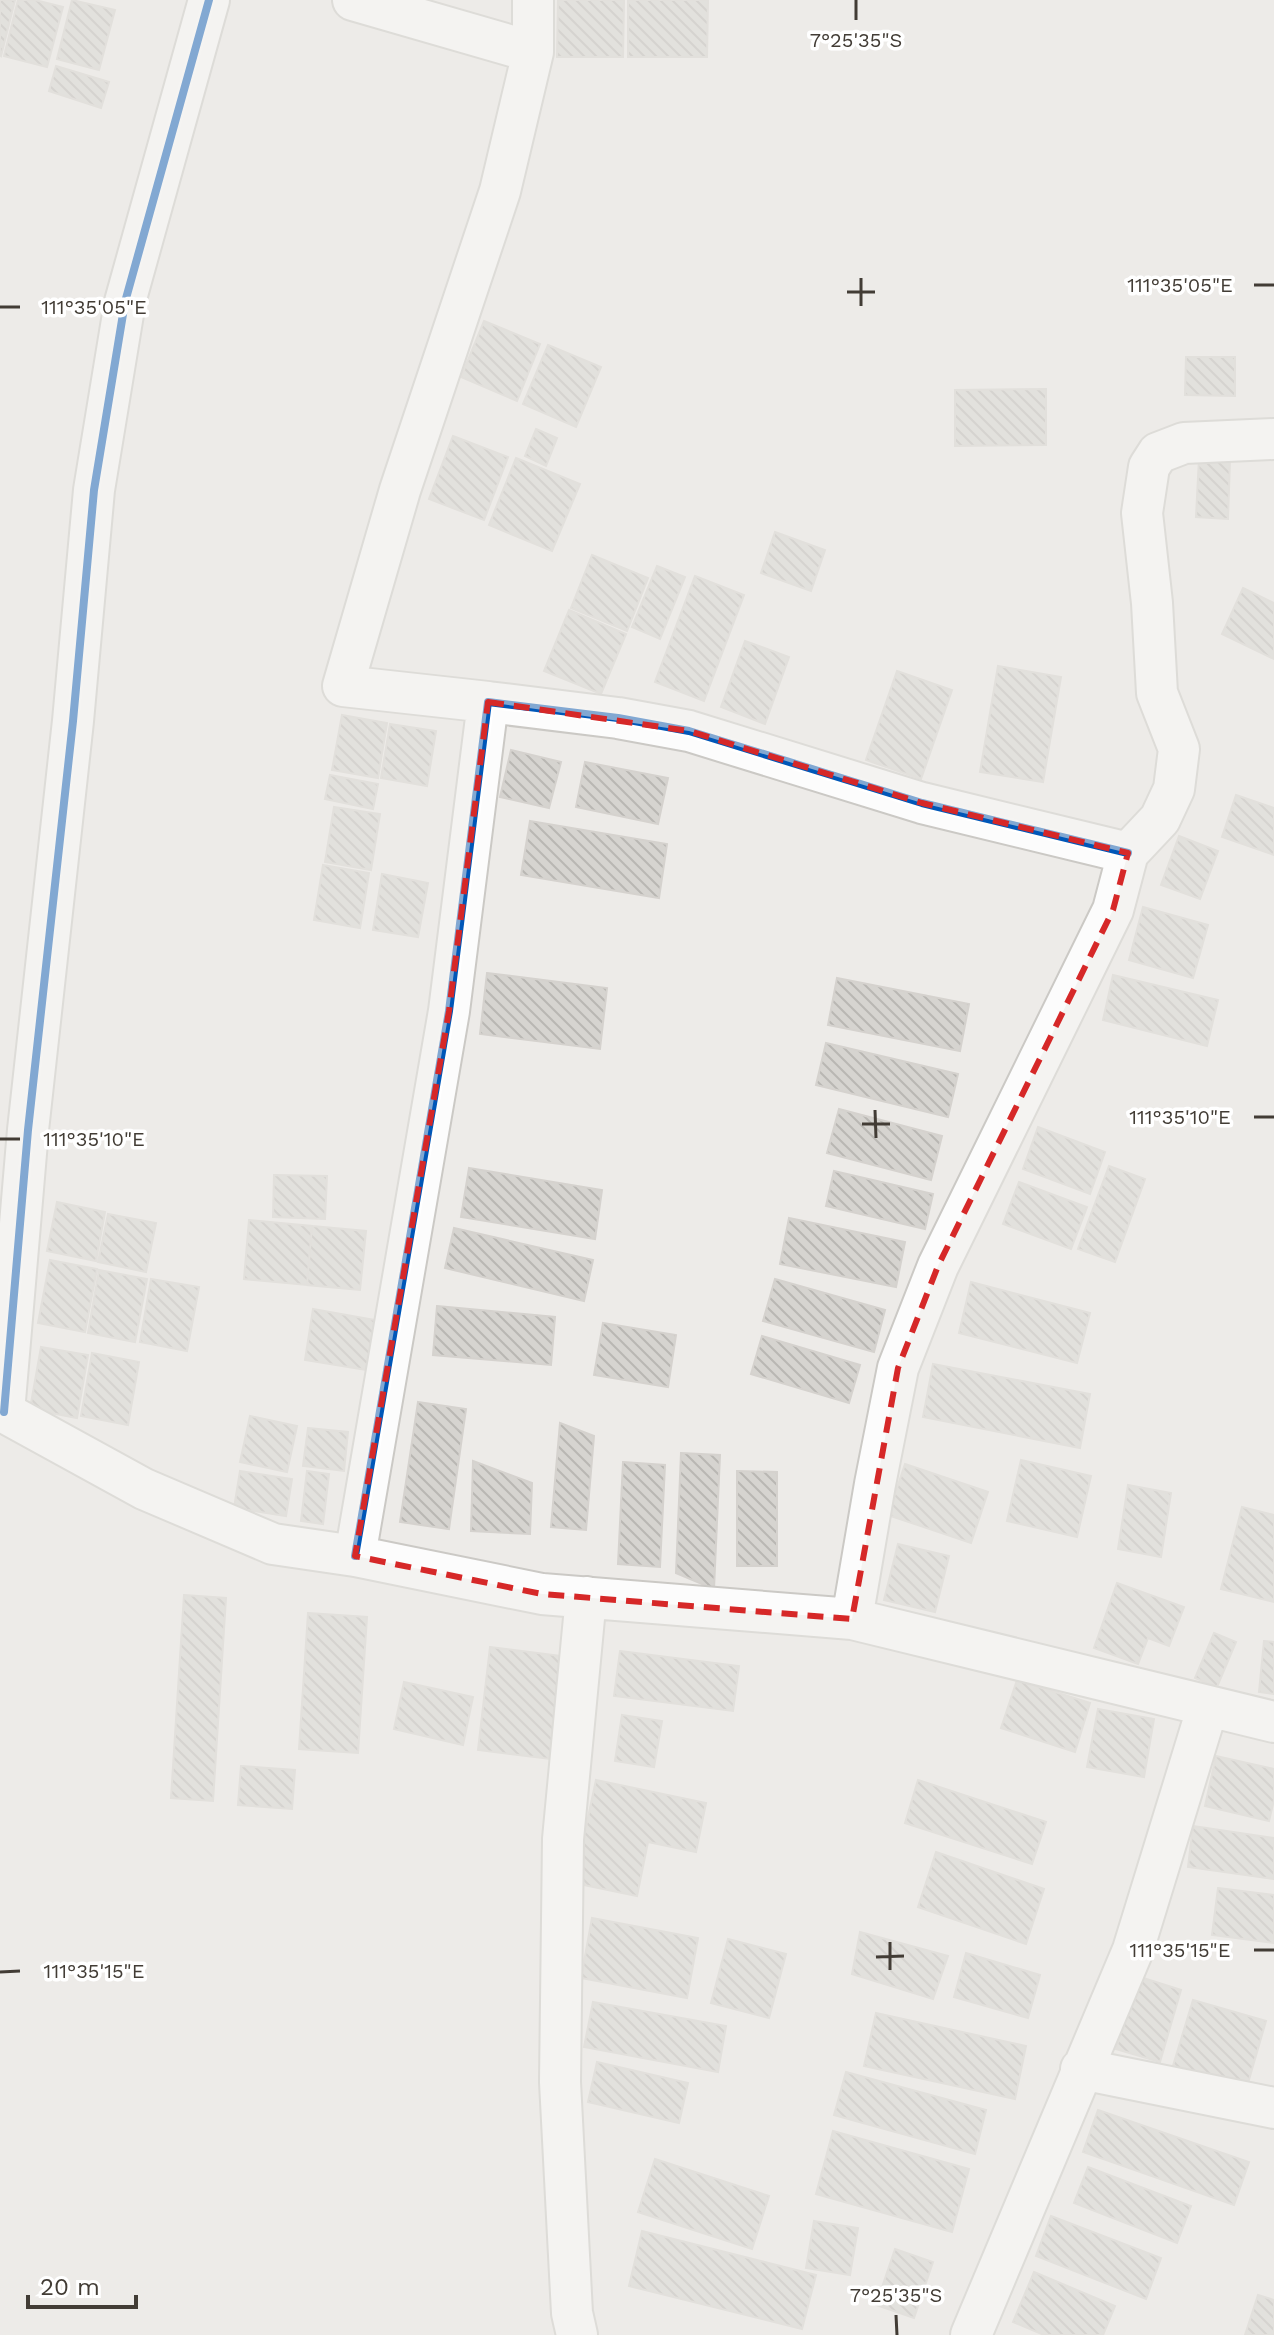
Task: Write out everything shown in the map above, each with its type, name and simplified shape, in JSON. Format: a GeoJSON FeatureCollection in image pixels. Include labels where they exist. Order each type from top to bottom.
{"type":"FeatureCollection","features":[{"type":"Feature","properties":{"kind":"street"},"geometry":{"type":"LineString","coordinates":[[209,0],[125,302],[94,490],[2,1411],[144,1489],[273,1544],[355,1556],[542,1594],[852,1619],[1274,1722]]}},
{"type":"Feature","properties":{"kind":"street"},"geometry":{"type":"LineString","coordinates":[[353,0],[533,52]]}},
{"type":"Feature","properties":{"kind":"street"},"geometry":{"type":"LineString","coordinates":[[533,0],[533,52],[500,191],[400,490],[343,686],[618,718],[689,731],[922,803],[1128,853]]}},
{"type":"Feature","properties":{"kind":"street"},"geometry":{"type":"LineString","coordinates":[[852,1619],[898,1368],[938,1266],[1113,910],[1128,853],[1160,819],[1174,789],[1179,749],[1157,693],[1152,603],[1142,513],[1149,467],[1158,453],[1184,443],[1274,439]]}},
{"type":"Feature","properties":{"kind":"street"},"geometry":{"type":"LineString","coordinates":[[355,1556],[449,1011],[488,702]]}},
{"type":"Feature","properties":{"kind":"street"},"geometry":{"type":"LineString","coordinates":[[577,2335],[572,2313],[560,2082],[563,1839],[586,1597]]}},
{"type":"Feature","properties":{"kind":"street"},"geometry":{"type":"LineString","coordinates":[[971,2335],[1133,1950],[1208,1706]]}},
{"type":"Feature","properties":{"kind":"street"},"geometry":{"type":"LineString","coordinates":[[1081,2069],[1274,2108]]}},
{"type":"Feature","properties":{"kind":"highlighted area"},"geometry":{"type":"Polygon","coordinates":[[[488,702],[689,731],[922,803],[1128,853],[1113,910],[938,1266],[898,1368],[852,1619],[542,1594],[355,1556],[449,1011],[488,702]]]}},
{"type":"Feature","properties":{"kind":"building"},"geometry":{"type":"Polygon","coordinates":[[[0,0],[15,0],[1,56],[0,55],[0,0]]]}},
{"type":"Feature","properties":{"kind":"building"},"geometry":{"type":"Polygon","coordinates":[[[18,0],[35,0],[63,7],[47,67],[4,56],[18,0]]]}},
{"type":"Feature","properties":{"kind":"building"},"geometry":{"type":"Polygon","coordinates":[[[72,0],[115,10],[99,70],[57,59],[72,0]]]}},
{"type":"Feature","properties":{"kind":"building"},"geometry":{"type":"Polygon","coordinates":[[[558,0],[624,0],[623,57],[557,57],[558,0]]]}},
{"type":"Feature","properties":{"kind":"building"},"geometry":{"type":"Polygon","coordinates":[[[628,0],[708,0],[707,57],[628,57],[628,0]]]}},
{"type":"Feature","properties":{"kind":"building"},"geometry":{"type":"Polygon","coordinates":[[[56,66],[109,82],[101,108],[49,91],[56,66]]]}},
{"type":"Feature","properties":{"kind":"building"},"geometry":{"type":"Polygon","coordinates":[[[484,321],[540,344],[517,401],[461,377],[484,321]]]}},
{"type":"Feature","properties":{"kind":"building"},"geometry":{"type":"Polygon","coordinates":[[[548,345],[601,367],[576,427],[523,404],[548,345]]]}},
{"type":"Feature","properties":{"kind":"building"},"geometry":{"type":"Polygon","coordinates":[[[1186,357],[1235,357],[1235,396],[1185,395],[1186,357]]]}},
{"type":"Feature","properties":{"kind":"building"},"geometry":{"type":"Polygon","coordinates":[[[1046,389],[1046,445],[955,446],[955,390],[1046,389]]]}},
{"type":"Feature","properties":{"kind":"building"},"geometry":{"type":"Polygon","coordinates":[[[536,429],[557,438],[546,466],[525,456],[536,429]]]}},
{"type":"Feature","properties":{"kind":"building"},"geometry":{"type":"Polygon","coordinates":[[[453,436],[508,457],[484,520],[429,499],[453,436]]]}},
{"type":"Feature","properties":{"kind":"building"},"geometry":{"type":"Polygon","coordinates":[[[516,458],[580,484],[552,551],[489,525],[516,458]]]}},
{"type":"Feature","properties":{"kind":"building"},"geometry":{"type":"Polygon","coordinates":[[[1199,458],[1230,459],[1228,519],[1196,517],[1199,458]]]}},
{"type":"Feature","properties":{"kind":"building"},"geometry":{"type":"Polygon","coordinates":[[[775,532],[825,550],[811,591],[761,573],[775,532]]]}},
{"type":"Feature","properties":{"kind":"building"},"geometry":{"type":"Polygon","coordinates":[[[592,555],[648,578],[627,631],[571,608],[592,555]]]}},
{"type":"Feature","properties":{"kind":"building"},"geometry":{"type":"Polygon","coordinates":[[[657,566],[685,577],[660,639],[632,627],[657,566]]]}},
{"type":"Feature","properties":{"kind":"building"},"geometry":{"type":"Polygon","coordinates":[[[695,576],[744,595],[704,701],[655,682],[695,576]]]}},
{"type":"Feature","properties":{"kind":"building"},"geometry":{"type":"Polygon","coordinates":[[[1243,588],[1274,603],[1274,659],[1222,634],[1243,588]]]}},
{"type":"Feature","properties":{"kind":"building"},"geometry":{"type":"Polygon","coordinates":[[[569,610],[626,634],[601,694],[544,671],[569,610]]]}},
{"type":"Feature","properties":{"kind":"building"},"geometry":{"type":"Polygon","coordinates":[[[745,641],[789,657],[765,724],[721,707],[745,641]]]}},
{"type":"Feature","properties":{"kind":"building"},"geometry":{"type":"Polygon","coordinates":[[[998,666],[1061,677],[1043,782],[980,772],[998,666]]]}},
{"type":"Feature","properties":{"kind":"building"},"geometry":{"type":"Polygon","coordinates":[[[897,671],[952,690],[921,779],[866,760],[897,671]]]}},
{"type":"Feature","properties":{"kind":"building"},"geometry":{"type":"Polygon","coordinates":[[[342,715],[387,723],[378,778],[332,770],[342,715]]]}},
{"type":"Feature","properties":{"kind":"building"},"geometry":{"type":"Polygon","coordinates":[[[390,724],[436,731],[427,786],[381,778],[390,724]]]}},
{"type":"Feature","properties":{"kind":"building"},"geometry":{"type":"Polygon","coordinates":[[[511,750],[561,762],[549,808],[500,797],[511,750]]]}},
{"type":"Feature","properties":{"kind":"building"},"geometry":{"type":"Polygon","coordinates":[[[585,762],[668,778],[658,824],[576,807],[585,762]]]}},
{"type":"Feature","properties":{"kind":"building"},"geometry":{"type":"Polygon","coordinates":[[[330,775],[378,784],[373,809],[325,799],[330,775]]]}},
{"type":"Feature","properties":{"kind":"building"},"geometry":{"type":"Polygon","coordinates":[[[1236,795],[1274,808],[1274,855],[1222,837],[1236,795]]]}},
{"type":"Feature","properties":{"kind":"building"},"geometry":{"type":"Polygon","coordinates":[[[334,807],[380,814],[371,870],[325,862],[334,807]]]}},
{"type":"Feature","properties":{"kind":"building"},"geometry":{"type":"Polygon","coordinates":[[[530,821],[667,844],[659,898],[521,875],[530,821]]]}},
{"type":"Feature","properties":{"kind":"building"},"geometry":{"type":"Polygon","coordinates":[[[1179,836],[1218,851],[1200,899],[1161,885],[1179,836]]]}},
{"type":"Feature","properties":{"kind":"building"},"geometry":{"type":"Polygon","coordinates":[[[323,865],[369,873],[360,928],[314,920],[323,865]]]}},
{"type":"Feature","properties":{"kind":"building"},"geometry":{"type":"Polygon","coordinates":[[[382,874],[428,883],[418,937],[373,930],[382,874]]]}},
{"type":"Feature","properties":{"kind":"building"},"geometry":{"type":"Polygon","coordinates":[[[1143,907],[1208,925],[1193,978],[1129,960],[1143,907]]]}},
{"type":"Feature","properties":{"kind":"building"},"geometry":{"type":"Polygon","coordinates":[[[487,973],[607,988],[600,1049],[480,1034],[487,973]]]}},
{"type":"Feature","properties":{"kind":"building"},"geometry":{"type":"Polygon","coordinates":[[[1113,975],[1218,1000],[1207,1046],[1103,1020],[1113,975]]]}},
{"type":"Feature","properties":{"kind":"building"},"geometry":{"type":"Polygon","coordinates":[[[837,978],[969,1004],[960,1051],[828,1025],[837,978]]]}},
{"type":"Feature","properties":{"kind":"building"},"geometry":{"type":"Polygon","coordinates":[[[826,1043],[958,1074],[948,1117],[816,1085],[826,1043]]]}},
{"type":"Feature","properties":{"kind":"building"},"geometry":{"type":"Polygon","coordinates":[[[839,1109],[942,1136],[931,1180],[827,1153],[839,1109]]]}},
{"type":"Feature","properties":{"kind":"building"},"geometry":{"type":"Polygon","coordinates":[[[1038,1127],[1105,1152],[1090,1194],[1023,1169],[1038,1127]]]}},
{"type":"Feature","properties":{"kind":"building"},"geometry":{"type":"Polygon","coordinates":[[[1109,1166],[1145,1179],[1115,1262],[1078,1249],[1109,1166]]]}},
{"type":"Feature","properties":{"kind":"building"},"geometry":{"type":"Polygon","coordinates":[[[469,1168],[602,1190],[595,1239],[461,1217],[469,1168]]]}},
{"type":"Feature","properties":{"kind":"building"},"geometry":{"type":"Polygon","coordinates":[[[834,1171],[933,1194],[925,1229],[826,1206],[834,1171]]]}},
{"type":"Feature","properties":{"kind":"building"},"geometry":{"type":"Polygon","coordinates":[[[274,1175],[327,1176],[325,1219],[273,1217],[274,1175]]]}},
{"type":"Feature","properties":{"kind":"building"},"geometry":{"type":"Polygon","coordinates":[[[1019,1182],[1087,1207],[1071,1249],[1003,1224],[1019,1182]]]}},
{"type":"Feature","properties":{"kind":"building"},"geometry":{"type":"Polygon","coordinates":[[[57,1202],[105,1212],[96,1261],[47,1251],[57,1202]]]}},
{"type":"Feature","properties":{"kind":"building"},"geometry":{"type":"Polygon","coordinates":[[[108,1214],[156,1223],[146,1272],[98,1262],[108,1214]]]}},
{"type":"Feature","properties":{"kind":"building"},"geometry":{"type":"Polygon","coordinates":[[[789,1218],[905,1242],[896,1287],[780,1264],[789,1218]]]}},
{"type":"Feature","properties":{"kind":"building"},"geometry":{"type":"Polygon","coordinates":[[[249,1220],[312,1226],[307,1285],[244,1279],[249,1220]]]}},
{"type":"Feature","properties":{"kind":"building"},"geometry":{"type":"Polygon","coordinates":[[[312,1226],[366,1231],[360,1290],[307,1285],[312,1226]]]}},
{"type":"Feature","properties":{"kind":"building"},"geometry":{"type":"Polygon","coordinates":[[[454,1228],[593,1260],[584,1301],[445,1268],[454,1228]]]}},
{"type":"Feature","properties":{"kind":"building"},"geometry":{"type":"Polygon","coordinates":[[[50,1260],[97,1269],[85,1332],[38,1323],[50,1260]]]}},
{"type":"Feature","properties":{"kind":"building"},"geometry":{"type":"Polygon","coordinates":[[[99,1270],[147,1279],[135,1342],[88,1333],[99,1270]]]}},
{"type":"Feature","properties":{"kind":"building"},"geometry":{"type":"Polygon","coordinates":[[[151,1279],[199,1287],[187,1351],[140,1342],[151,1279]]]}},
{"type":"Feature","properties":{"kind":"building"},"geometry":{"type":"Polygon","coordinates":[[[775,1279],[885,1310],[874,1352],[763,1321],[775,1279]]]}},
{"type":"Feature","properties":{"kind":"building"},"geometry":{"type":"Polygon","coordinates":[[[971,1282],[1090,1313],[1077,1363],[959,1333],[971,1282]]]}},
{"type":"Feature","properties":{"kind":"building"},"geometry":{"type":"Polygon","coordinates":[[[437,1306],[555,1317],[551,1365],[433,1355],[437,1306]]]}},
{"type":"Feature","properties":{"kind":"building"},"geometry":{"type":"Polygon","coordinates":[[[313,1309],[375,1320],[367,1370],[305,1360],[313,1309]]]}},
{"type":"Feature","properties":{"kind":"building"},"geometry":{"type":"Polygon","coordinates":[[[603,1323],[676,1335],[668,1387],[594,1375],[603,1323]]]}},
{"type":"Feature","properties":{"kind":"building"},"geometry":{"type":"Polygon","coordinates":[[[762,1336],[860,1365],[849,1403],[751,1374],[762,1336]]]}},
{"type":"Feature","properties":{"kind":"building"},"geometry":{"type":"Polygon","coordinates":[[[41,1347],[88,1355],[77,1418],[30,1409],[41,1347]]]}},
{"type":"Feature","properties":{"kind":"building"},"geometry":{"type":"Polygon","coordinates":[[[92,1353],[139,1362],[128,1425],[81,1416],[92,1353]]]}},
{"type":"Feature","properties":{"kind":"building"},"geometry":{"type":"Polygon","coordinates":[[[933,1364],[1090,1394],[1080,1448],[923,1417],[933,1364]]]}},
{"type":"Feature","properties":{"kind":"building"},"geometry":{"type":"Polygon","coordinates":[[[418,1402],[466,1409],[449,1529],[400,1522],[418,1402]]]}},
{"type":"Feature","properties":{"kind":"building"},"geometry":{"type":"Polygon","coordinates":[[[250,1416],[297,1426],[287,1472],[240,1462],[250,1416]]]}},
{"type":"Feature","properties":{"kind":"building"},"geometry":{"type":"Polygon","coordinates":[[[560,1423],[594,1436],[586,1530],[551,1527],[560,1423]]]}},
{"type":"Feature","properties":{"kind":"building"},"geometry":{"type":"Polygon","coordinates":[[[308,1428],[348,1432],[344,1471],[303,1466],[308,1428]]]}},
{"type":"Feature","properties":{"kind":"building"},"geometry":{"type":"Polygon","coordinates":[[[681,1453],[720,1455],[714,1589],[676,1573],[681,1453]]]}},
{"type":"Feature","properties":{"kind":"building"},"geometry":{"type":"Polygon","coordinates":[[[1021,1460],[1091,1476],[1077,1537],[1007,1521],[1021,1460]]]}},
{"type":"Feature","properties":{"kind":"building"},"geometry":{"type":"Polygon","coordinates":[[[473,1461],[532,1483],[530,1534],[471,1531],[473,1461]]]}},
{"type":"Feature","properties":{"kind":"building"},"geometry":{"type":"Polygon","coordinates":[[[623,1462],[665,1465],[660,1567],[618,1564],[623,1462]]]}},
{"type":"Feature","properties":{"kind":"building"},"geometry":{"type":"Polygon","coordinates":[[[905,1464],[988,1492],[971,1543],[888,1515],[905,1464]]]}},
{"type":"Feature","properties":{"kind":"building"},"geometry":{"type":"Polygon","coordinates":[[[240,1471],[292,1479],[286,1516],[234,1508],[240,1471]]]}},
{"type":"Feature","properties":{"kind":"building"},"geometry":{"type":"Polygon","coordinates":[[[307,1471],[329,1474],[323,1524],[301,1521],[307,1471]]]}},
{"type":"Feature","properties":{"kind":"building"},"geometry":{"type":"Polygon","coordinates":[[[737,1471],[777,1472],[777,1566],[737,1566],[737,1471]]]}},
{"type":"Feature","properties":{"kind":"building"},"geometry":{"type":"Polygon","coordinates":[[[1128,1485],[1171,1493],[1161,1557],[1118,1549],[1128,1485]]]}},
{"type":"Feature","properties":{"kind":"building"},"geometry":{"type":"Polygon","coordinates":[[[1242,1507],[1274,1515],[1274,1602],[1221,1589],[1242,1507]]]}},
{"type":"Feature","properties":{"kind":"building"},"geometry":{"type":"Polygon","coordinates":[[[898,1544],[949,1556],[935,1612],[884,1600],[898,1544]]]}},
{"type":"Feature","properties":{"kind":"building"},"geometry":{"type":"Polygon","coordinates":[[[1117,1583],[1184,1607],[1169,1646],[1148,1638],[1138,1664],[1094,1648],[1117,1583]]]}},
{"type":"Feature","properties":{"kind":"building"},"geometry":{"type":"Polygon","coordinates":[[[184,1595],[226,1598],[213,1801],[171,1798],[184,1595]]]}},
{"type":"Feature","properties":{"kind":"building"},"geometry":{"type":"Polygon","coordinates":[[[308,1613],[367,1617],[358,1753],[299,1749],[308,1613]]]}},
{"type":"Feature","properties":{"kind":"building"},"geometry":{"type":"Polygon","coordinates":[[[1214,1633],[1236,1642],[1217,1687],[1195,1678],[1214,1633]]]}},
{"type":"Feature","properties":{"kind":"building"},"geometry":{"type":"Polygon","coordinates":[[[1264,1641],[1274,1642],[1274,1694],[1259,1692],[1264,1641]]]}},
{"type":"Feature","properties":{"kind":"building"},"geometry":{"type":"Polygon","coordinates":[[[490,1647],[562,1656],[550,1759],[478,1750],[490,1647]]]}},
{"type":"Feature","properties":{"kind":"building"},"geometry":{"type":"Polygon","coordinates":[[[620,1651],[739,1666],[733,1711],[614,1696],[620,1651]]]}},
{"type":"Feature","properties":{"kind":"building"},"geometry":{"type":"Polygon","coordinates":[[[1017,1680],[1090,1703],[1075,1752],[1001,1728],[1017,1680]]]}},
{"type":"Feature","properties":{"kind":"building"},"geometry":{"type":"Polygon","coordinates":[[[404,1682],[473,1697],[463,1745],[394,1729],[404,1682]]]}},
{"type":"Feature","properties":{"kind":"building"},"geometry":{"type":"Polygon","coordinates":[[[1098,1709],[1154,1719],[1144,1777],[1087,1767],[1098,1709]]]}},
{"type":"Feature","properties":{"kind":"building"},"geometry":{"type":"Polygon","coordinates":[[[622,1715],[662,1721],[654,1767],[615,1761],[622,1715]]]}},
{"type":"Feature","properties":{"kind":"building"},"geometry":{"type":"Polygon","coordinates":[[[1216,1756],[1274,1769],[1274,1800],[1269,1821],[1205,1806],[1216,1756]]]}},
{"type":"Feature","properties":{"kind":"building"},"geometry":{"type":"Polygon","coordinates":[[[241,1766],[295,1770],[292,1809],[238,1805],[241,1766]]]}},
{"type":"Feature","properties":{"kind":"building"},"geometry":{"type":"Polygon","coordinates":[[[596,1780],[706,1803],[696,1852],[648,1842],[637,1896],[574,1883],[596,1780]]]}},
{"type":"Feature","properties":{"kind":"building"},"geometry":{"type":"Polygon","coordinates":[[[918,1780],[1046,1822],[1032,1864],[905,1823],[918,1780]]]}},
{"type":"Feature","properties":{"kind":"building"},"geometry":{"type":"Polygon","coordinates":[[[1193,1826],[1274,1838],[1274,1879],[1188,1867],[1193,1826]]]}},
{"type":"Feature","properties":{"kind":"building"},"geometry":{"type":"Polygon","coordinates":[[[936,1852],[1044,1889],[1026,1944],[918,1907],[936,1852]]]}},
{"type":"Feature","properties":{"kind":"building"},"geometry":{"type":"Polygon","coordinates":[[[1218,1888],[1274,1895],[1274,1943],[1212,1935],[1218,1888]]]}},
{"type":"Feature","properties":{"kind":"building"},"geometry":{"type":"Polygon","coordinates":[[[592,1918],[698,1938],[687,1998],[581,1978],[592,1918]]]}},
{"type":"Feature","properties":{"kind":"building"},"geometry":{"type":"Polygon","coordinates":[[[860,1932],[948,1956],[933,1999],[852,1974],[860,1932]]]}},
{"type":"Feature","properties":{"kind":"building"},"geometry":{"type":"Polygon","coordinates":[[[728,1939],[786,1954],[769,2018],[711,2003],[728,1939]]]}},
{"type":"Feature","properties":{"kind":"building"},"geometry":{"type":"Polygon","coordinates":[[[966,1953],[1040,1975],[1028,2018],[954,1997],[966,1953]]]}},
{"type":"Feature","properties":{"kind":"building"},"geometry":{"type":"Polygon","coordinates":[[[1137,1976],[1181,1990],[1160,2062],[1116,2049],[1137,1976]]]}},
{"type":"Feature","properties":{"kind":"building"},"geometry":{"type":"Polygon","coordinates":[[[1193,2000],[1266,2021],[1246,2090],[1172,2069],[1193,2000]]]}},
{"type":"Feature","properties":{"kind":"building"},"geometry":{"type":"Polygon","coordinates":[[[593,2002],[726,2026],[718,2072],[584,2047],[593,2002]]]}},
{"type":"Feature","properties":{"kind":"building"},"geometry":{"type":"Polygon","coordinates":[[[876,2013],[1026,2046],[1015,2099],[864,2066],[876,2013]]]}},
{"type":"Feature","properties":{"kind":"building"},"geometry":{"type":"Polygon","coordinates":[[[597,2062],[688,2083],[679,2123],[588,2102],[597,2062]]]}},
{"type":"Feature","properties":{"kind":"building"},"geometry":{"type":"Polygon","coordinates":[[[846,2072],[986,2110],[975,2154],[834,2115],[846,2072]]]}},
{"type":"Feature","properties":{"kind":"building"},"geometry":{"type":"Polygon","coordinates":[[[1098,2110],[1249,2162],[1234,2205],[1083,2152],[1098,2110]]]}},
{"type":"Feature","properties":{"kind":"building"},"geometry":{"type":"Polygon","coordinates":[[[833,2131],[969,2169],[952,2232],[816,2194],[833,2131]]]}},
{"type":"Feature","properties":{"kind":"building"},"geometry":{"type":"Polygon","coordinates":[[[655,2159],[769,2196],[752,2249],[638,2212],[655,2159]]]}},
{"type":"Feature","properties":{"kind":"building"},"geometry":{"type":"Polygon","coordinates":[[[1088,2167],[1191,2206],[1177,2243],[1074,2203],[1088,2167]]]}},
{"type":"Feature","properties":{"kind":"building"},"geometry":{"type":"Polygon","coordinates":[[[1051,2216],[1161,2258],[1146,2299],[1036,2256],[1051,2216]]]}},
{"type":"Feature","properties":{"kind":"building"},"geometry":{"type":"Polygon","coordinates":[[[814,2221],[858,2228],[850,2275],[806,2268],[814,2221]]]}},
{"type":"Feature","properties":{"kind":"building"},"geometry":{"type":"Polygon","coordinates":[[[642,2231],[816,2275],[802,2329],[629,2286],[642,2231]]]}},
{"type":"Feature","properties":{"kind":"building"},"geometry":{"type":"Polygon","coordinates":[[[895,2249],[933,2262],[914,2318],[876,2305],[895,2249]]]}},
{"type":"Feature","properties":{"kind":"building"},"geometry":{"type":"Polygon","coordinates":[[[1034,2272],[1115,2306],[1103,2335],[1044,2335],[1013,2322],[1034,2272]]]}},
{"type":"Feature","properties":{"kind":"building"},"geometry":{"type":"Polygon","coordinates":[[[1258,2295],[1274,2300],[1274,2335],[1245,2335],[1258,2295]]]}},
{"type":"Feature","properties":{"kind":"cycle path"},"geometry":{"type":"LineString","coordinates":[[4,1412],[28,1130],[73,721],[94,490],[125,302],[209,0]]}},
{"type":"Feature","properties":{"kind":"cycle path"},"geometry":{"type":"LineString","coordinates":[[355,1556],[449,1011],[488,702],[618,718],[689,731],[922,803],[1128,853]]}}]}
